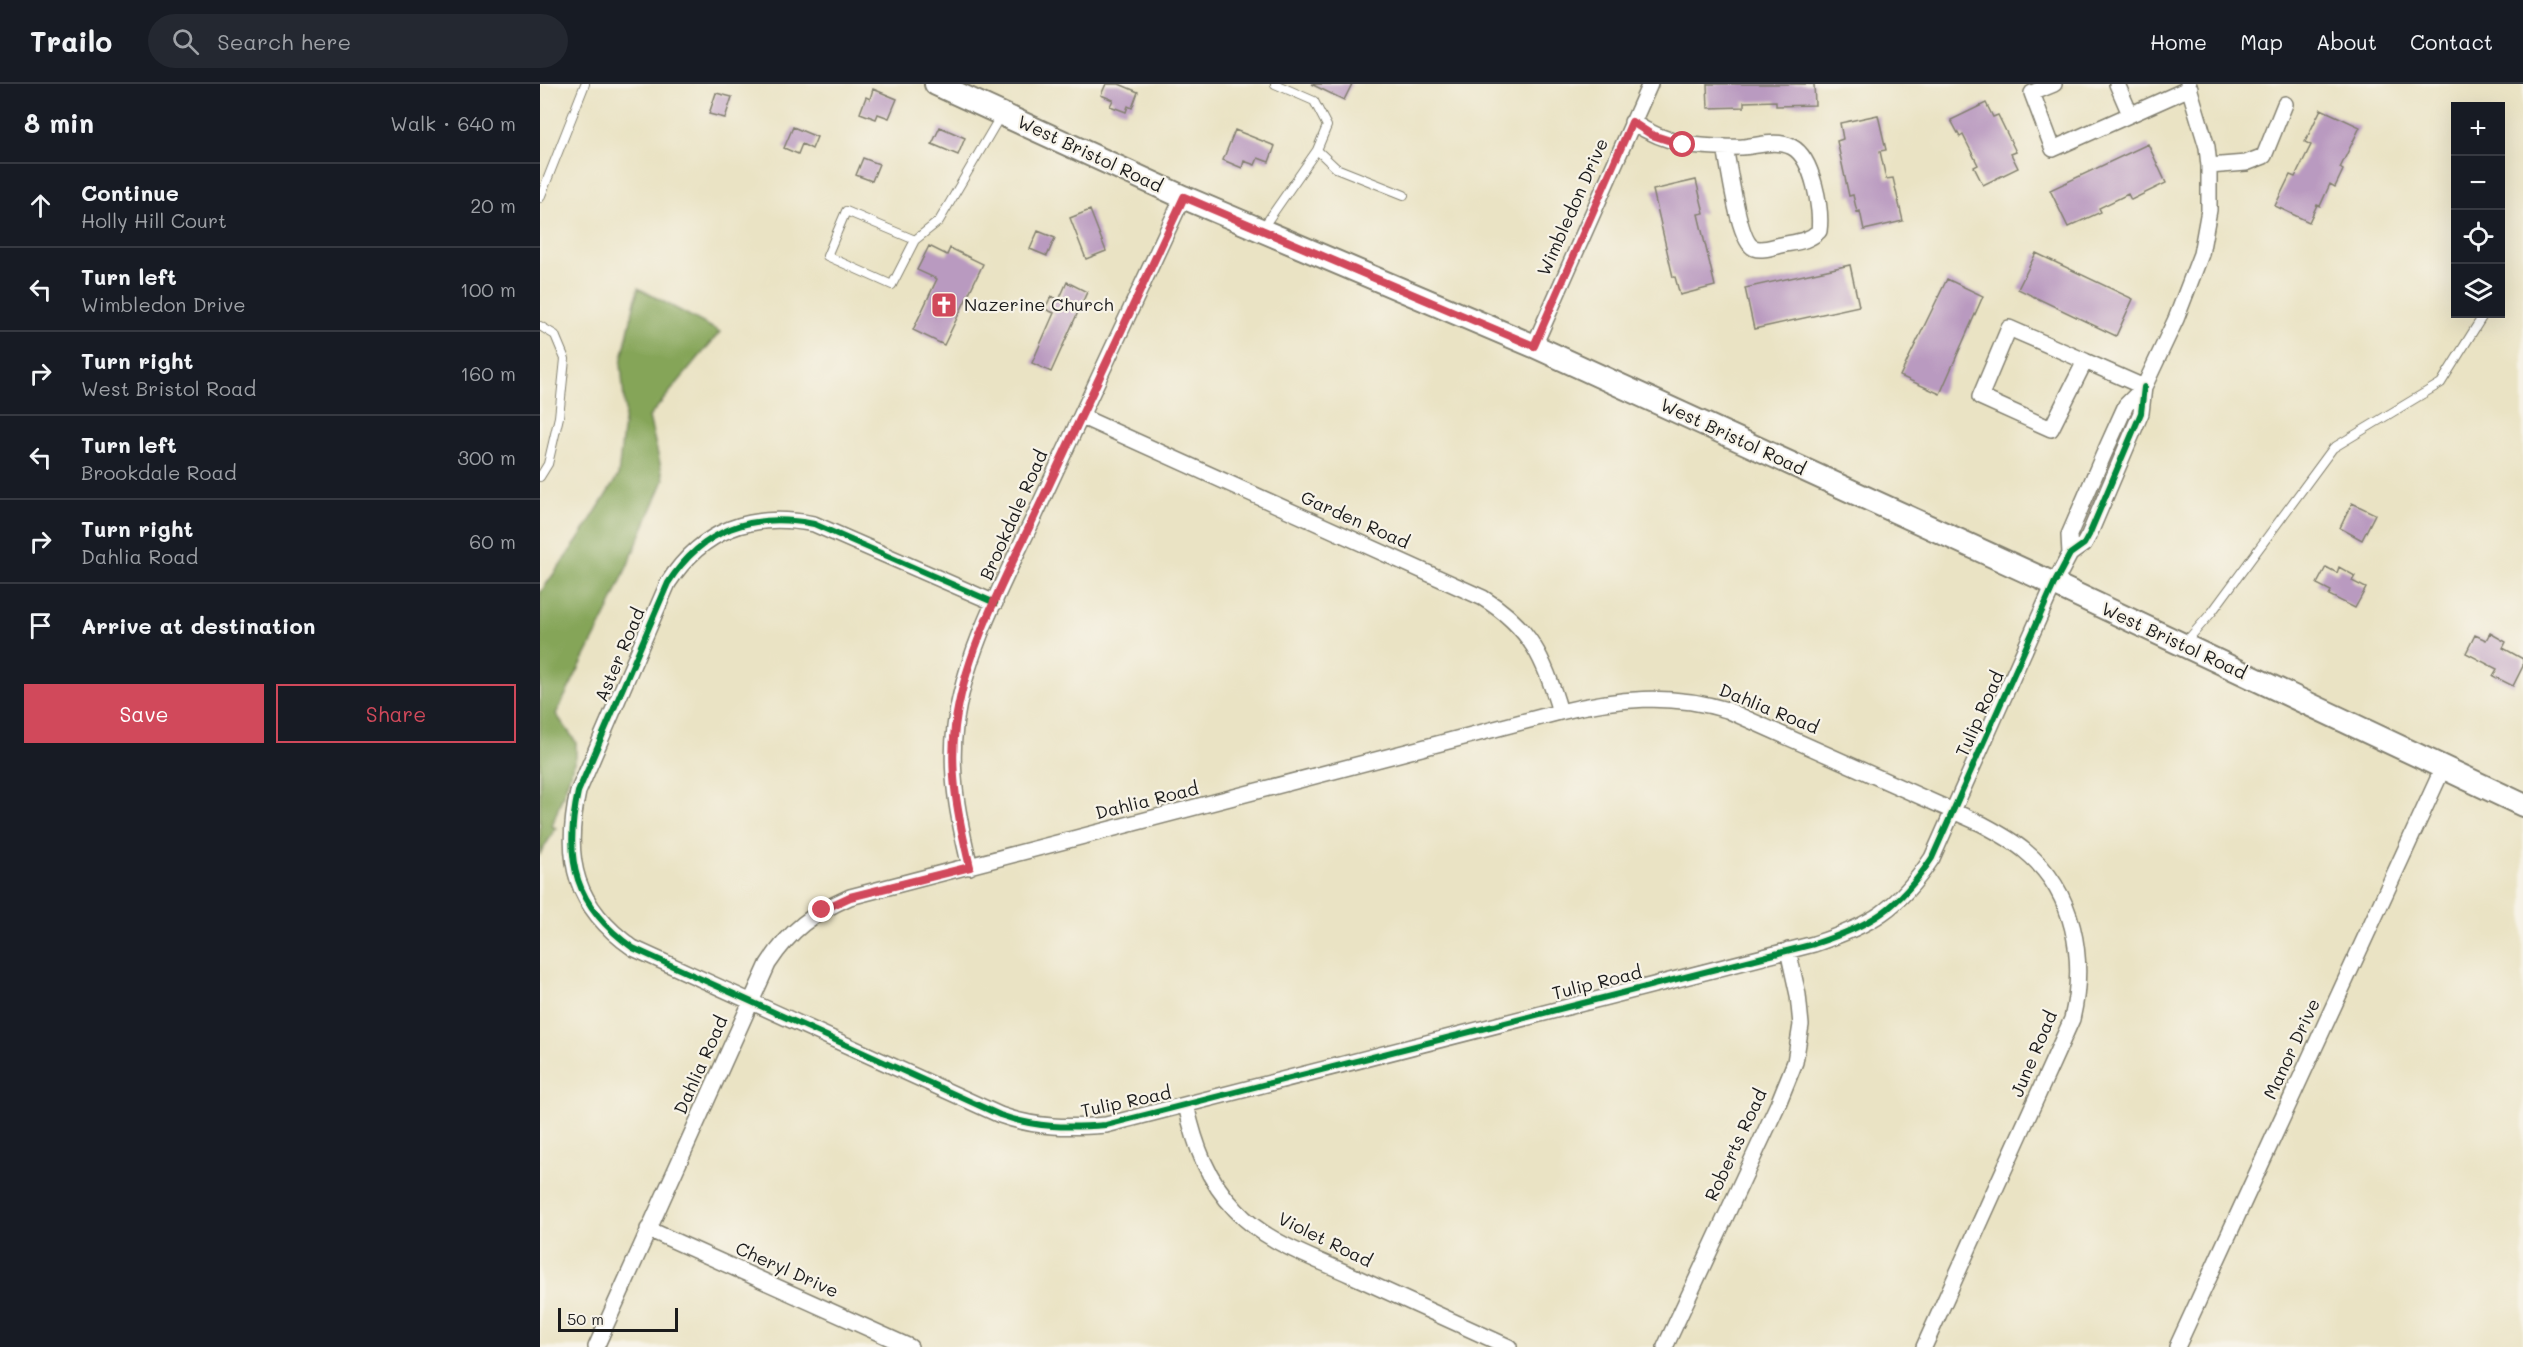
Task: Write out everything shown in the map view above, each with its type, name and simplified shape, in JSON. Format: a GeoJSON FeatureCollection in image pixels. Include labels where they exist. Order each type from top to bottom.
{"type":"FeatureCollection","features":[{"type":"Feature","properties":{"kind":"main road","name":"West Bristol Road"},"geometry":{"type":"LineString","coordinates":[[936,84],[1184,197],[1534,346],[2054,584],[2523,805]]}},
{"type":"Feature","properties":{"kind":"street","name":"Wimbledon Drive"},"geometry":{"type":"LineString","coordinates":[[1534,346],[1650,84]]}},
{"type":"Feature","properties":{"kind":"street"},"geometry":{"type":"LineString","coordinates":[[2054,84],[2032,93],[2053,149],[2189,86]]}},
{"type":"Feature","properties":{"kind":"street"},"geometry":{"type":"LineString","coordinates":[[2117,84],[2130,114]]}},
{"type":"Feature","properties":{"kind":"street","name":"Tulip Road"},"geometry":{"type":"LineString","coordinates":[[751,1003],[1000,1115],[1042,1126],[1072,1128],[1106,1125],[1814,944],[1855,930],[1887,909],[1921,875],[1932,858],[2054,584],[2070,554],[2069,535],[2126,405],[2144,387],[2184,302],[2201,254],[2209,210],[2207,147],[2189,86]]}},
{"type":"Feature","properties":{"kind":"street"},"geometry":{"type":"LineString","coordinates":[[2209,166],[2246,164],[2264,156],[2285,104]]}},
{"type":"Feature","properties":{"kind":"street"},"geometry":{"type":"LineString","coordinates":[[1632,122],[1652,135],[1683,145],[1725,147],[1783,144],[1792,147],[1803,156],[1810,171],[1819,208],[1819,231],[1811,239],[1762,249],[1752,247],[1747,243],[1725,147]]}},
{"type":"Feature","properties":{"kind":"street","name":"Brookdale Road"},"geometry":{"type":"LineString","coordinates":[[970,867],[955,795],[955,729],[967,672],[995,603],[1184,197]]}},
{"type":"Feature","properties":{"kind":"street"},"geometry":{"type":"LineString","coordinates":[[2085,361],[2051,429],[1980,397],[2010,328],[2085,361],[2144,387]]}},
{"type":"Feature","properties":{"kind":"street","name":"Garden Road"},"geometry":{"type":"LineString","coordinates":[[1082,417],[1493,604],[1513,618],[1537,650],[1550,678],[1560,712]]}},
{"type":"Feature","properties":{"kind":"street","name":"Aster Road"},"geometry":{"type":"LineString","coordinates":[[751,1003],[633,948],[612,933],[594,914],[584,897],[572,859],[571,820],[578,792],[668,583],[695,549],[730,528],[754,521],[791,520],[824,527],[995,603]]}},
{"type":"Feature","properties":{"kind":"street","name":"Dahlia Road"},"geometry":{"type":"LineString","coordinates":[[596,1347],[768,964],[790,934],[822,910],[850,897],[1595,703],[1644,698],[1700,702],[1753,720],[1954,811]]}},
{"type":"Feature","properties":{"kind":"street","name":"Manor Drive"},"geometry":{"type":"LineString","coordinates":[[2177,1347],[2443,768]]}},
{"type":"Feature","properties":{"kind":"street","name":"June Road"},"geometry":{"type":"LineString","coordinates":[[1924,1347],[2066,1036],[2077,998],[2078,975],[2072,926],[2064,901],[2041,867],[2011,840],[1954,811]]}},
{"type":"Feature","properties":{"kind":"street","name":"Roberts Road"},"geometry":{"type":"LineString","coordinates":[[1665,1347],[1778,1104],[1795,1062],[1801,1025],[1798,995],[1788,950]]}},
{"type":"Feature","properties":{"kind":"street","name":"Violet Road"},"geometry":{"type":"LineString","coordinates":[[1185,1105],[1192,1134],[1208,1172],[1236,1210],[1249,1222],[1291,1248],[1509,1347]]}},
{"type":"Feature","properties":{"kind":"street","name":"Cheryl Drive"},"geometry":{"type":"LineString","coordinates":[[648,1229],[910,1347]]}},
{"type":"Feature","properties":{"kind":"lane"},"geometry":{"type":"LineString","coordinates":[[540,198],[585,84]]}},
{"type":"Feature","properties":{"kind":"lane"},"geometry":{"type":"LineString","coordinates":[[1261,230],[1317,150],[1327,126],[1314,101],[1275,84]]}},
{"type":"Feature","properties":{"kind":"lane"},"geometry":{"type":"LineString","coordinates":[[915,240],[846,211],[827,256],[892,285],[915,240],[939,221],[1002,114]]}},
{"type":"Feature","properties":{"kind":"lane"},"geometry":{"type":"LineString","coordinates":[[1317,150],[1336,168],[1404,195]]}},
{"type":"Feature","properties":{"kind":"lane"},"geometry":{"type":"LineString","coordinates":[[2184,645],[2212,612],[2332,448],[2441,383],[2482,318]]}},
{"type":"Feature","properties":{"kind":"lane"},"geometry":{"type":"LineString","coordinates":[[540,326],[555,334],[566,359],[559,417],[548,464],[540,477]]}},
{"type":"Feature","properties":{"kind":"green space"},"geometry":{"type":"Polygon","coordinates":[[[638,288],[720,332],[649,417],[664,480],[609,609],[556,714],[576,742],[576,757],[552,826],[556,828],[540,854],[540,593],[578,540],[618,476],[625,412],[621,363],[638,288]]]}},
{"type":"Feature","properties":{"kind":"building"},"geometry":{"type":"Polygon","coordinates":[[[1106,84],[1119,84],[1138,92],[1132,108],[1128,106],[1126,112],[1110,106],[1113,100],[1101,95],[1106,84]]]}},
{"type":"Feature","properties":{"kind":"building"},"geometry":{"type":"Polygon","coordinates":[[[1311,84],[1352,84],[1344,100],[1311,84]]]}},
{"type":"Feature","properties":{"kind":"building"},"geometry":{"type":"Polygon","coordinates":[[[1707,84],[1814,84],[1815,105],[1776,106],[1776,101],[1744,102],[1744,107],[1708,108],[1707,84]]]}},
{"type":"Feature","properties":{"kind":"building"},"geometry":{"type":"Polygon","coordinates":[[[873,89],[897,99],[889,118],[878,114],[876,119],[860,113],[866,97],[870,99],[873,89]]]}},
{"type":"Feature","properties":{"kind":"building"},"geometry":{"type":"Polygon","coordinates":[[[716,93],[732,97],[725,118],[709,114],[716,93]]]}},
{"type":"Feature","properties":{"kind":"building"},"geometry":{"type":"Polygon","coordinates":[[[1986,103],[1993,117],[1998,115],[2016,152],[2011,154],[2018,168],[1983,185],[1974,167],[1978,165],[1963,135],[1960,137],[1951,120],[1986,103]]]}},
{"type":"Feature","properties":{"kind":"building"},"geometry":{"type":"Polygon","coordinates":[[[2321,109],[2360,127],[2340,168],[2343,170],[2335,187],[2330,184],[2320,206],[2317,205],[2309,222],[2275,206],[2290,175],[2295,177],[2311,145],[2305,142],[2321,109]]]}},
{"type":"Feature","properties":{"kind":"building"},"geometry":{"type":"Polygon","coordinates":[[[1878,115],[1886,150],[1880,151],[1886,179],[1893,178],[1903,221],[1864,230],[1860,211],[1857,212],[1853,195],[1849,196],[1837,141],[1843,139],[1840,123],[1878,115]]]}},
{"type":"Feature","properties":{"kind":"building"},"geometry":{"type":"Polygon","coordinates":[[[793,127],[817,137],[812,149],[802,144],[798,154],[784,148],[793,127]]]}},
{"type":"Feature","properties":{"kind":"building"},"geometry":{"type":"Polygon","coordinates":[[[940,127],[965,138],[958,155],[932,144],[940,127]]]}},
{"type":"Feature","properties":{"kind":"building"},"geometry":{"type":"Polygon","coordinates":[[[1235,130],[1275,146],[1269,162],[1258,158],[1255,165],[1244,161],[1242,168],[1223,160],[1235,130]]]}},
{"type":"Feature","properties":{"kind":"building"},"geometry":{"type":"Polygon","coordinates":[[[2148,144],[2166,183],[2131,200],[2128,194],[2099,208],[2101,212],[2068,227],[2050,190],[2148,144]]]}},
{"type":"Feature","properties":{"kind":"building"},"geometry":{"type":"Polygon","coordinates":[[[863,158],[879,164],[872,181],[856,175],[863,158]]]}},
{"type":"Feature","properties":{"kind":"building"},"geometry":{"type":"Polygon","coordinates":[[[1696,180],[1704,213],[1698,214],[1715,286],[1680,295],[1675,277],[1673,277],[1653,190],[1696,180]]]}},
{"type":"Feature","properties":{"kind":"building"},"geometry":{"type":"Polygon","coordinates":[[[1090,210],[1106,251],[1086,259],[1070,218],[1090,210]]]}},
{"type":"Feature","properties":{"kind":"building"},"geometry":{"type":"Polygon","coordinates":[[[1038,231],[1055,238],[1047,256],[1030,249],[1038,231]]]}},
{"type":"Feature","properties":{"kind":"building","name":"Nazerine Church"},"geometry":{"type":"Polygon","coordinates":[[[929,246],[947,255],[950,248],[983,264],[944,345],[913,330],[937,279],[917,270],[929,246]]]}},
{"type":"Feature","properties":{"kind":"building"},"geometry":{"type":"Polygon","coordinates":[[[2036,253],[2133,299],[2116,336],[2018,289],[2036,253]]]}},
{"type":"Feature","properties":{"kind":"building"},"geometry":{"type":"Polygon","coordinates":[[[1850,265],[1859,306],[1754,329],[1745,288],[1850,265]]]}},
{"type":"Feature","properties":{"kind":"building"},"geometry":{"type":"Polygon","coordinates":[[[1947,279],[1983,296],[1940,394],[1900,376],[1947,279]]]}},
{"type":"Feature","properties":{"kind":"building"},"geometry":{"type":"Polygon","coordinates":[[[1067,282],[1087,292],[1051,372],[1032,363],[1054,313],[1045,309],[1051,296],[1059,300],[1067,282]]]}},
{"type":"Feature","properties":{"kind":"building"},"geometry":{"type":"Polygon","coordinates":[[[2352,503],[2375,514],[2362,540],[2340,528],[2352,503]]]}},
{"type":"Feature","properties":{"kind":"building"},"geometry":{"type":"Polygon","coordinates":[[[2326,567],[2337,573],[2339,567],[2355,576],[2352,581],[2366,588],[2355,608],[2329,595],[2331,591],[2317,584],[2326,567]]]}},
{"type":"Feature","properties":{"kind":"building"},"geometry":{"type":"Polygon","coordinates":[[[2490,633],[2506,642],[2503,648],[2523,659],[2523,666],[2513,686],[2493,676],[2497,669],[2466,653],[2475,635],[2486,640],[2490,633]]]}},
{"type":"Feature","properties":{"kind":"cycle path"},"geometry":{"type":"LineString","coordinates":[[995,603],[814,524],[791,521],[749,523],[713,537],[682,564],[668,583],[578,792],[572,839],[578,880],[586,899],[598,916],[633,948],[1000,1115],[1052,1126],[1106,1125],[1814,944],[1852,930],[1882,913],[1895,903],[1920,876],[1932,858],[2054,584],[2070,554],[2084,544],[2089,535],[2141,413],[2144,387]]}},
{"type":"Feature","properties":{"kind":"place","name":"Nazerine Church"},"geometry":{"type":"Point","coordinates":[944,305]}},
{"type":"Feature","properties":{"kind":"route"},"geometry":{"type":"LineString","coordinates":[[822,910],[850,897],[970,867],[958,815],[953,765],[955,729],[967,672],[1023,539],[1184,197],[1534,346],[1632,122],[1652,135],[1683,145]]}}]}
